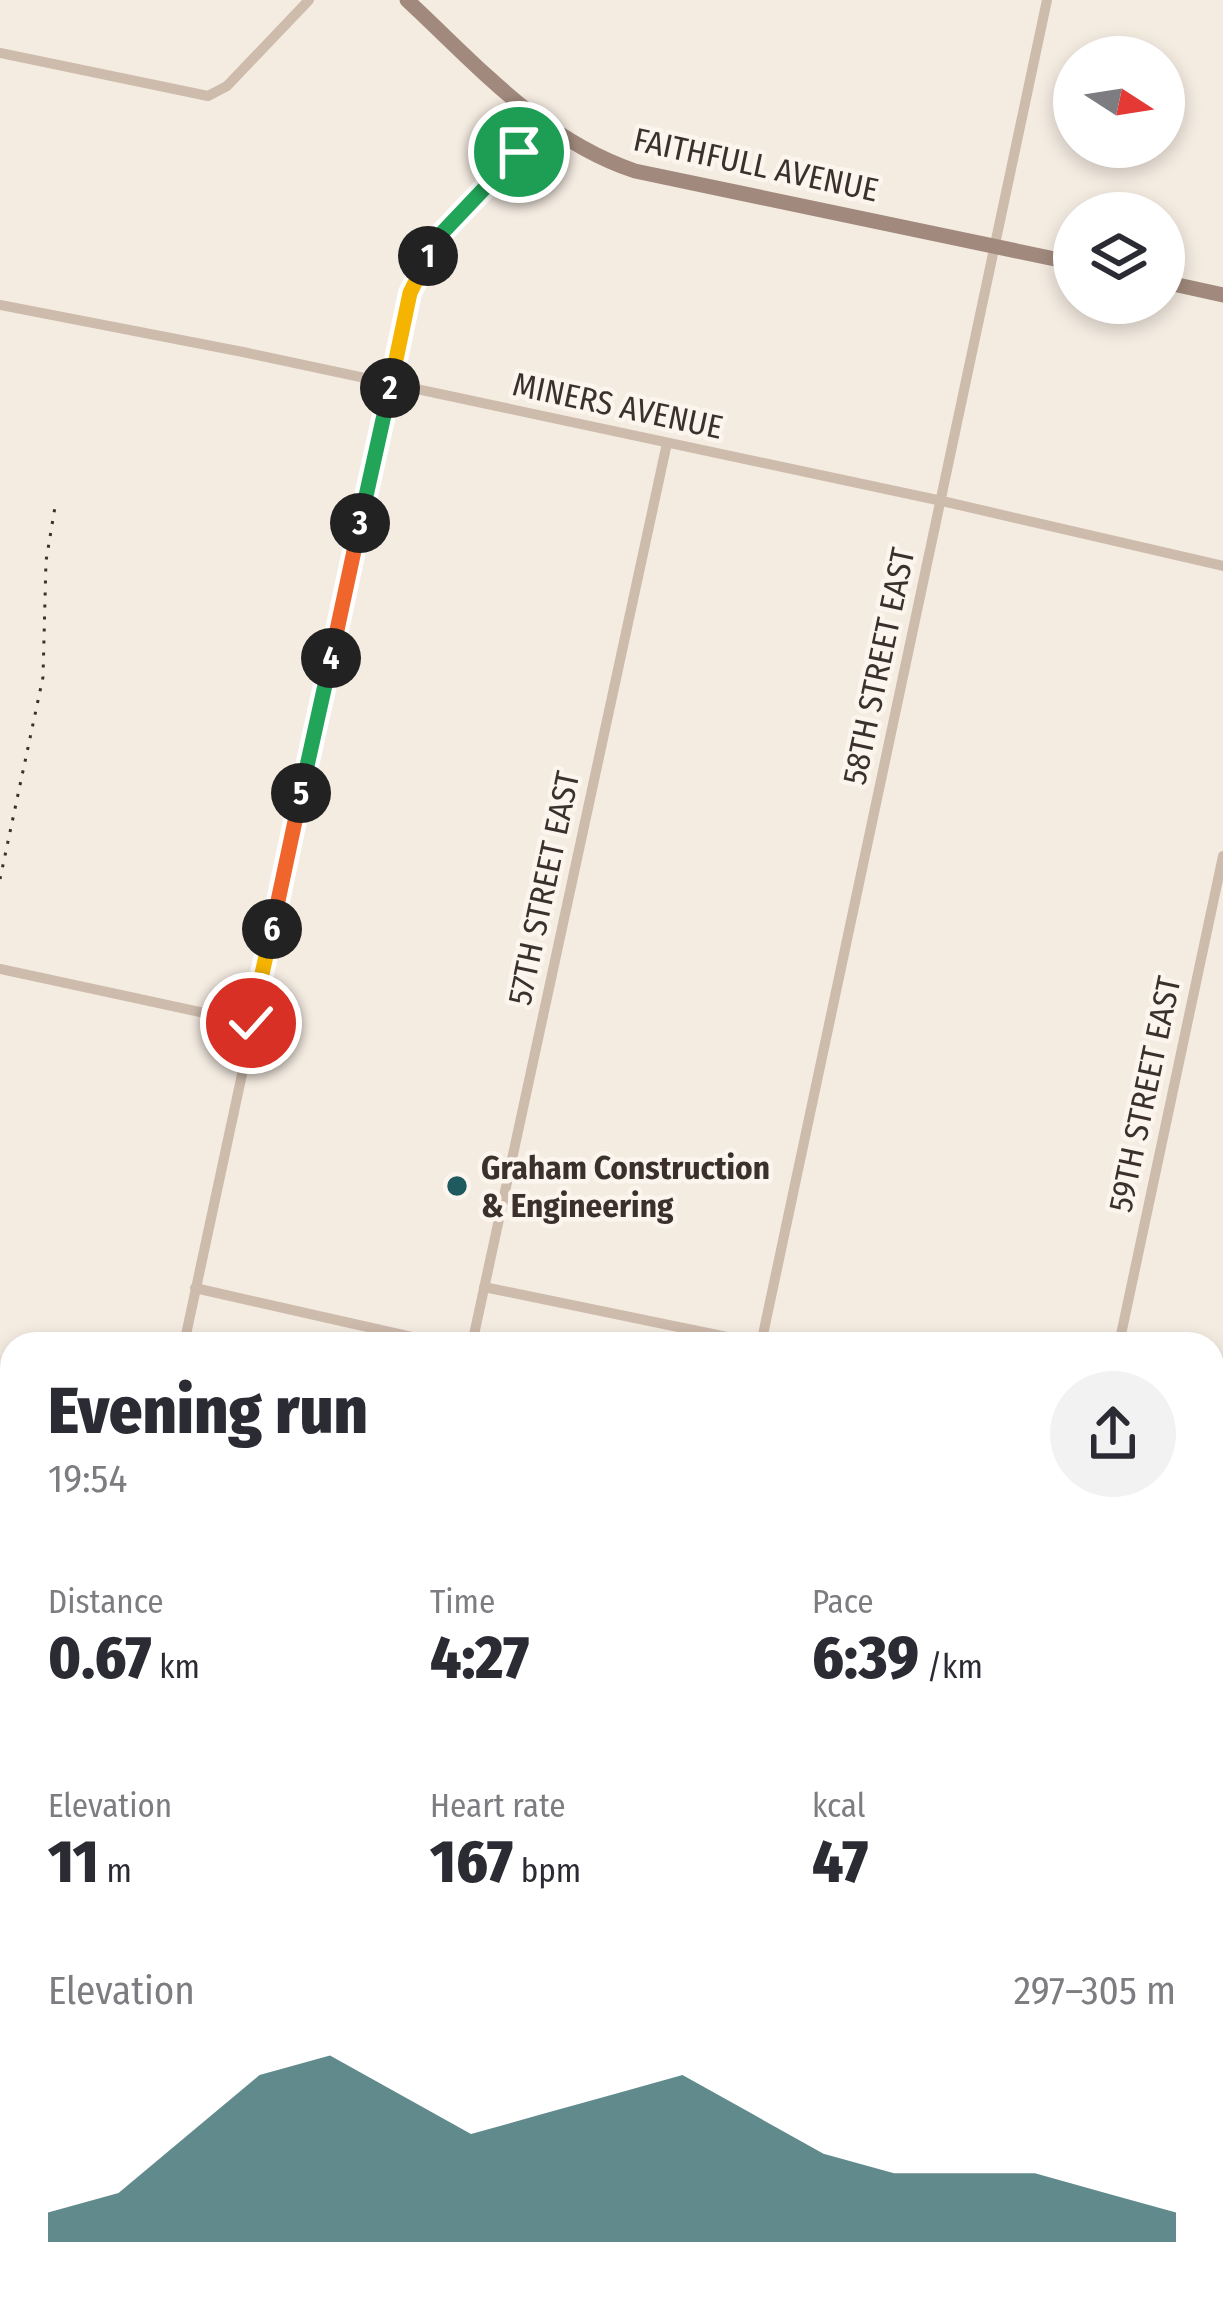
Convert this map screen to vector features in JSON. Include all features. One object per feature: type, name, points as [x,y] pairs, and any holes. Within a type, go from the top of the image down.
[{"type":"street","points":[[0,53],[208,96],[227,86],[309,0]]},
{"type":"street","name":"FAITHFULL AVENUE","points":[[407,0],[543,124],[594,156],[634,170],[1053,258]]},
{"type":"street","name":"58TH STREET EAST","points":[[764,1332],[1047,0]]},
{"type":"street","points":[[186,1332],[410,293],[430,251],[543,124]]},
{"type":"street","points":[[1185,287],[1223,295]]},
{"type":"street","name":"MINERS AVENUE","points":[[0,305],[941,501],[1223,566]]},
{"type":"street","name":"57TH STREET EAST","points":[[475,1332],[667,443]]},
{"type":"street","name":"59TH STREET EAST","points":[[1122,1332],[1223,856]]},
{"type":"street","points":[[0,969],[251,1023]]},
{"type":"street","points":[[484,1287],[703,1332]]},
{"type":"street","points":[[195,1288],[389,1332]]},
{"type":"railway","points":[[0,879],[43,677],[46,561],[55,507]]},
{"type":"place","name":"Graham Construction & Engineering","points":[[457,1186]]},
{"type":"route","points":[[251,1023],[410,293],[442,233],[519,152]]}]
